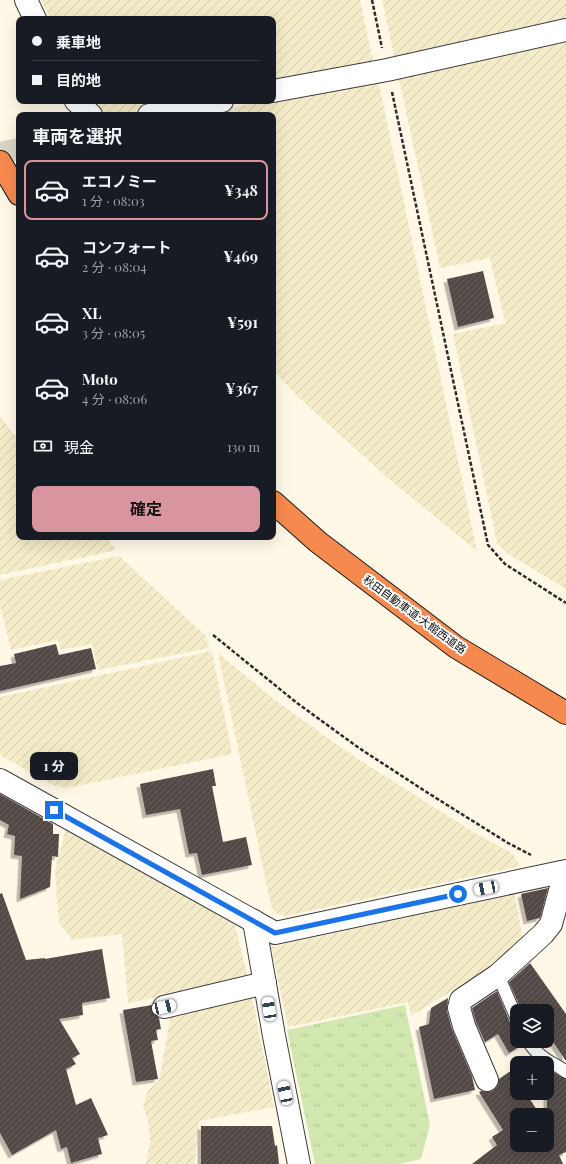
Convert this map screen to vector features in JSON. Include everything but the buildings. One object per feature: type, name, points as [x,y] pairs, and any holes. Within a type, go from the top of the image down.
[{"type":"highway","points":[[0,162],[16,189]]},
{"type":"highway","name":"秋田自動車道;大館西道路","points":[[276,505],[318,542],[456,647],[566,713]]},
{"type":"street","points":[[26,0],[34,16]]},
{"type":"street","points":[[276,90],[387,70],[566,30]]},
{"type":"street","points":[[79,104],[88,112]]},
{"type":"street","points":[[165,112],[206,104]]},
{"type":"street","points":[[0,780],[275,933],[564,872],[551,924],[543,934],[498,976],[461,1000],[459,1008],[464,1026],[487,1080]]},
{"type":"street","points":[[254,922],[274,1036],[300,1164]]},
{"type":"street","points":[[164,1007],[265,983]]},
{"type":"lane","points":[[498,976],[510,1004]]},
{"type":"lane","points":[[533,1048],[547,1060],[562,1068],[566,1072]]},
{"type":"path","points":[[372,0],[488,545],[505,564],[566,603]]},
{"type":"path","points":[[213,635],[297,703],[359,748],[508,843],[564,872]]},
{"type":"shaded area","points":[[41,0],[360,0],[374,65],[276,84],[276,16],[49,16]]},
{"type":"shaded area","points":[[382,0],[566,0],[566,22],[395,60]]},
{"type":"shaded area","points":[[566,39],[566,589],[505,552],[497,543],[453,334],[505,323],[490,258],[440,268],[398,75]]},
{"type":"shaded area","points":[[378,79],[477,551],[389,479],[298,397],[276,373],[276,112],[208,112],[250,104],[276,104],[276,100]]},
{"type":"shaded area","points":[[96,104],[178,104],[138,112],[100,112]]},
{"type":"shaded area","points":[[0,417],[16,436],[16,540],[108,540],[117,550],[0,575]]},
{"type":"shaded area","points":[[119,556],[205,635],[209,648],[98,670],[92,644],[61,650],[58,640],[11,650],[0,606],[0,580]]},
{"type":"shaded area","points":[[212,651],[232,754],[67,788],[53,785],[0,755],[0,697]]},
{"type":"shaded area","points":[[218,653],[275,700],[347,752],[475,833],[513,854],[520,866],[285,916],[277,914],[271,906]]},
{"type":"shaded area","points":[[66,828],[235,925],[248,978],[128,1003],[122,934],[72,940],[59,923],[55,871]]},
{"type":"shaded area","points":[[515,894],[524,946],[411,1016],[408,1002],[288,1027],[271,947]]},
{"type":"shaded area","points":[[252,997],[274,1107],[199,1121],[195,1164],[146,1164],[150,1142],[148,1121],[143,1107],[148,1090],[159,1081],[171,1014]]},
{"type":"green space","points":[[405,1005],[430,1125],[421,1159],[399,1164],[315,1164],[287,1030]]},
{"type":"tunnel","points":[[0,153],[16,150]]},
{"type":"route","points":[[54,810],[275,933],[372,911],[458,894]]}]
